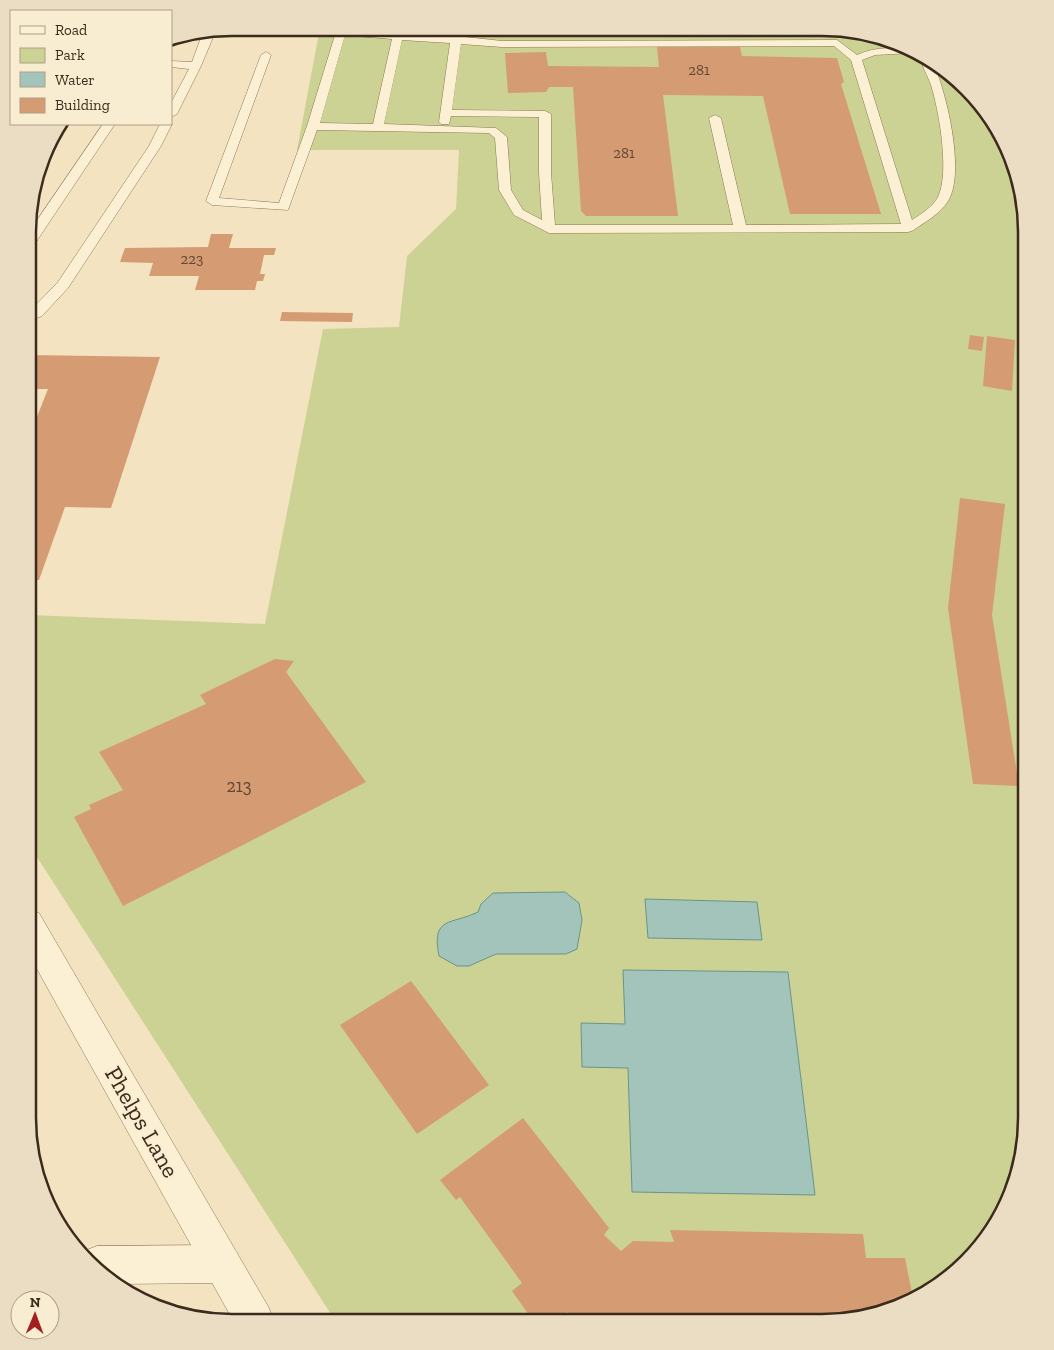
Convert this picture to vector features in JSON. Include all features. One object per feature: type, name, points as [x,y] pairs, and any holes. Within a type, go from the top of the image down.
[{"type":"street","name":"Phelps Lane","points":[[36,937],[224,1264],[251,1314]]},
{"type":"street","points":[[103,1265],[224,1264]]},
{"type":"lane","points":[[266,55],[212,201],[284,207],[313,126],[340,36]]},
{"type":"lane","points":[[378,127],[398,36],[502,44],[837,43],[856,59],[908,228]]},
{"type":"lane","points":[[172,112],[196,66],[207,38]]},
{"type":"lane","points":[[444,127],[456,39]]},
{"type":"lane","points":[[856,59],[873,52],[898,51]]},
{"type":"lane","points":[[172,64],[196,66]]},
{"type":"lane","points":[[313,126],[444,127],[492,130],[501,137],[504,190],[518,212],[549,229],[908,228],[935,208],[945,195],[948,164],[946,123],[933,70]]},
{"type":"lane","points":[[447,113],[545,114],[545,172],[549,229]]},
{"type":"lane","points":[[715,118],[740,228]]},
{"type":"lane","points":[[36,232],[108,125]]},
{"type":"lane","points":[[36,314],[63,286],[155,146],[166,125]]},
{"type":"green space","points":[[318,36],[821,36],[860,40],[897,51],[931,69],[969,103],[985,123],[998,146],[1014,194],[1018,233],[1018,1117],[1016,1143],[1003,1193],[985,1227],[951,1265],[931,1281],[908,1294],[860,1310],[821,1314],[331,1314],[36,855],[36,615],[265,624],[323,329],[399,327],[407,256],[456,209],[459,150],[297,150]]},
{"type":"water","points":[[565,892],[579,903],[582,920],[577,949],[566,954],[496,954],[469,966],[457,966],[439,956],[437,943],[441,928],[445,924],[478,912],[481,904],[493,893]]},
{"type":"water","points":[[645,899],[757,902],[762,940],[648,938]]},
{"type":"water","points":[[623,970],[788,972],[815,1195],[632,1192],[628,1068],[582,1067],[581,1023],[625,1024]]},
{"type":"building","points":[[657,47],[740,47],[742,56],[837,58],[844,82],[841,84],[881,214],[790,214],[763,96],[663,95],[678,216],[586,216],[581,211],[573,87],[549,87],[546,92],[508,93],[505,53],[546,52],[548,66],[659,67]]},
{"type":"building","points":[[211,234],[233,234],[229,248],[276,248],[274,255],[264,255],[260,274],[265,274],[263,281],[257,281],[255,290],[195,290],[199,276],[149,276],[153,263],[120,262],[125,248],[208,247]]},
{"type":"building","points":[[282,312],[353,313],[352,322],[280,321]]},
{"type":"building","points":[[970,335],[984,337],[982,351],[968,349]]},
{"type":"building","points":[[987,336],[1015,340],[1012,391],[983,386]]},
{"type":"building","points":[[36,355],[160,357],[111,508],[65,507],[39,580],[36,580],[36,419],[48,389],[36,389]]},
{"type":"building","points":[[960,498],[1005,504],[992,615],[1018,786],[973,784],[948,608]]},
{"type":"building","points":[[275,659],[294,661],[286,672],[366,782],[123,906],[74,817],[91,809],[89,805],[123,790],[99,752],[206,704],[200,695]]},
{"type":"building","points":[[411,981],[489,1085],[417,1134],[340,1025]]},
{"type":"building","points":[[523,1118],[609,1228],[604,1235],[621,1251],[633,1241],[674,1242],[670,1230],[863,1234],[866,1258],[905,1258],[912,1292],[897,1299],[860,1310],[821,1314],[569,1314],[567,1312],[565,1314],[528,1314],[512,1291],[522,1283],[460,1197],[456,1200],[440,1180]]}]
